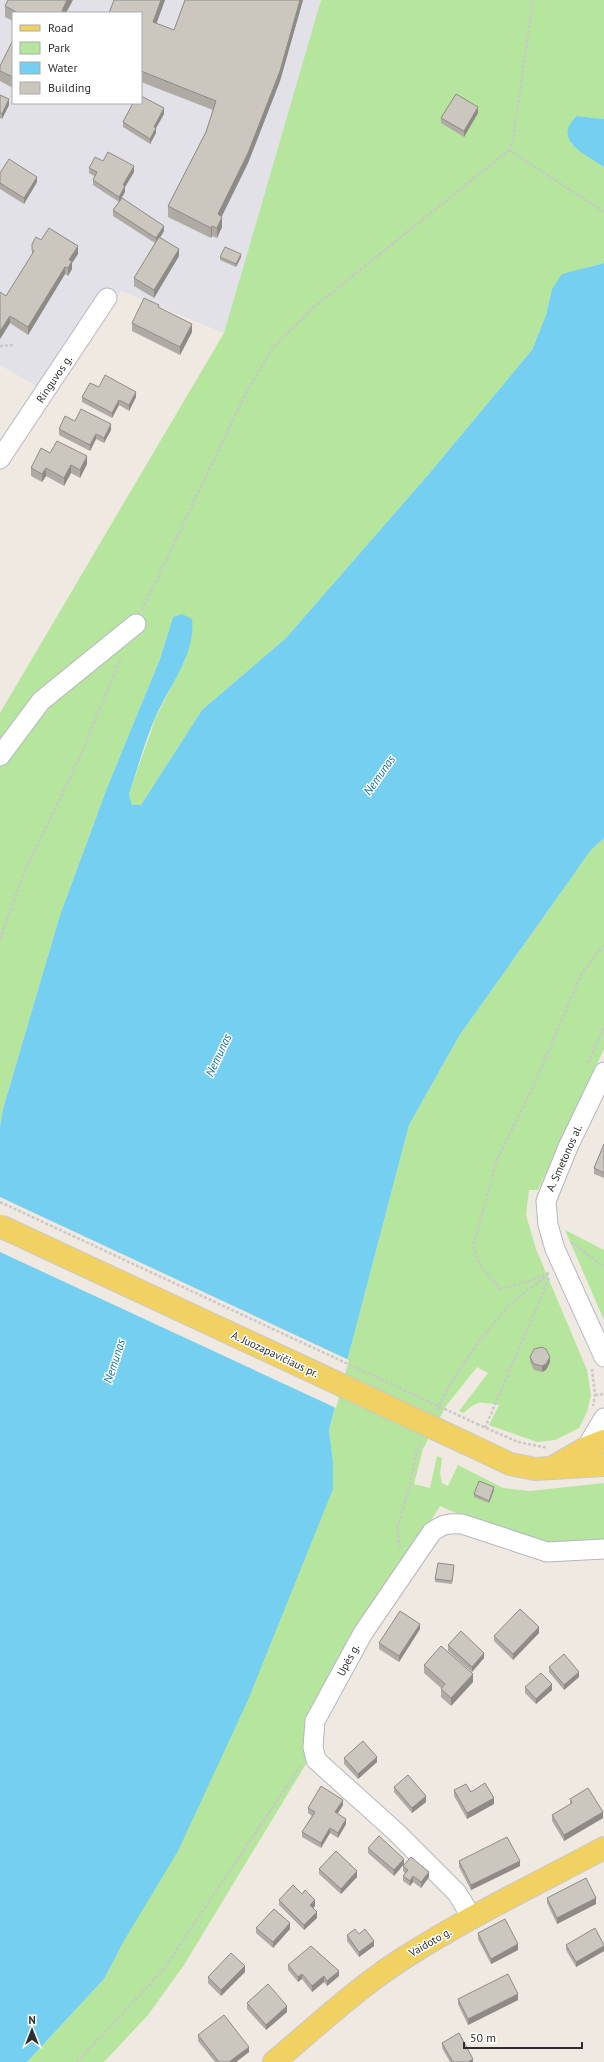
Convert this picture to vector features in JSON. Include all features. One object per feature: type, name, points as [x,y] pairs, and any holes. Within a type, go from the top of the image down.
[{"type":"main road","name":"A. Juozapavičiaus pr.","points":[[0,1226],[510,1464],[534,1469],[604,1465]]},
{"type":"main road","name":"A. Juozapavičiaus pr.","points":[[552,1468],[595,1444]]},
{"type":"main road","name":"Vaidoto g.","points":[[274,2062],[362,1988],[406,1956],[472,1918],[604,1848]]},
{"type":"street","name":"Ringuvos g.","points":[[0,459],[107,298]]},
{"type":"street","points":[[0,756],[41,701],[136,624]]},
{"type":"street","name":"A. Smetonos al.","points":[[604,1072],[548,1192],[546,1201],[548,1225],[555,1250],[604,1357]]},
{"type":"street","points":[[595,1444],[604,1418]]},
{"type":"street","name":"Upės g.","points":[[472,1918],[457,1893],[396,1832],[316,1760],[313,1747],[315,1721],[363,1633],[432,1532],[441,1526],[450,1523],[462,1524],[547,1552],[604,1549]]},
{"type":"path","points":[[136,624],[246,393],[272,349],[314,308],[509,150],[513,140],[533,0]]},
{"type":"path","points":[[509,150],[604,212]]},
{"type":"path","points":[[0,346],[15,345]]},
{"type":"path","points":[[0,939],[24,873],[78,761],[124,653]]},
{"type":"path","points":[[551,1272],[530,1281],[500,1289],[480,1265],[473,1247],[497,1160],[533,1087],[582,973],[604,945]]},
{"type":"path","points":[[0,1202],[477,1424]]},
{"type":"path","points":[[548,1225],[604,1267]]},
{"type":"path","points":[[436,1411],[445,1392],[477,1345],[510,1306],[551,1272]]},
{"type":"path","points":[[485,1428],[551,1272]]},
{"type":"path","points":[[595,1395],[604,1394]]},
{"type":"path","points":[[405,1571],[397,1529],[409,1488],[417,1450],[424,1437]]},
{"type":"path","points":[[77,2062],[163,1970],[313,1747]]},
{"type":"shaded area","points":[[0,0],[321,0],[224,333],[121,291],[52,395],[0,365]]},
{"type":"green space","points":[[321,0],[604,0],[604,119],[577,116],[571,144],[604,167],[604,263],[591,266],[552,289],[546,315],[532,350],[428,475],[286,638],[202,710],[141,805],[132,805],[129,794],[156,717],[186,658],[173,617],[160,659],[107,788],[60,915],[3,1109],[0,1127],[0,713],[224,333]]},
{"type":"green space","points":[[604,838],[604,1049],[538,1190],[529,1190],[526,1215],[536,1249],[587,1370],[591,1395],[587,1412],[579,1428],[555,1440],[537,1442],[489,1425],[499,1405],[479,1403],[472,1406],[464,1413],[459,1411],[488,1373],[477,1367],[446,1406],[423,1449],[414,1484],[430,1488],[437,1456],[442,1458],[440,1474],[442,1483],[448,1486],[458,1465],[503,1488],[530,1491],[604,1483],[604,1543],[547,1544],[500,1532],[440,1506],[363,1626],[309,1759],[184,1965],[148,2015],[104,2062],[27,2062],[104,1979],[125,1939],[333,1462],[329,1430],[409,1125],[459,1036],[591,850]]},
{"type":"green space","points":[[565,1230],[604,1250],[604,1320]]},
{"type":"water","points":[[577,116],[604,119],[604,167],[580,151],[569,139],[568,132],[570,125]]},
{"type":"water","name":"Nemunas","points":[[604,263],[604,838],[591,850],[459,1036],[409,1125],[329,1430],[333,1462],[333,1489],[248,1700],[178,1851],[125,1939],[104,1979],[27,2062],[0,2062],[0,1127],[3,1109],[60,915],[107,788],[160,659],[173,617],[182,614],[192,619],[190,645],[181,669],[156,716],[148,735],[129,794],[132,805],[141,805],[202,710],[286,638],[428,475],[532,350],[546,315],[552,289],[562,274]]},
{"type":"pier","points":[[0,1197],[349,1360],[336,1408],[0,1252]]},
{"type":"building","points":[[8,0],[67,0],[61,12],[16,12],[5,6]]},
{"type":"building","points":[[114,0],[161,0],[153,22],[174,30],[185,0],[300,0],[280,71],[248,153],[218,214],[222,217],[217,228],[212,226],[211,228],[168,206],[206,132],[216,101],[142,71],[142,12],[109,12]]},
{"type":"building","points":[[12,42],[12,77],[0,71],[0,66]]},
{"type":"building","points":[[456,94],[478,107],[464,131],[441,118]]},
{"type":"building","points":[[0,95],[9,99],[2,114],[0,113]]},
{"type":"building","points":[[142,97],[164,108],[154,127],[156,128],[150,139],[123,122],[132,104],[142,104]]},
{"type":"building","points":[[108,152],[134,166],[123,185],[125,186],[119,197],[93,180],[97,172],[89,168],[95,157],[103,161]]},
{"type":"building","points":[[9,159],[37,177],[24,198],[0,183],[0,173]]},
{"type":"building","points":[[122,198],[164,226],[156,238],[113,210]]},
{"type":"building","points":[[49,228],[78,246],[69,260],[72,261],[68,268],[65,267],[28,327],[10,316],[0,331],[0,292],[6,296],[34,251],[32,250],[32,244],[36,237],[41,240]]},
{"type":"building","points":[[159,237],[179,249],[154,290],[134,278]]},
{"type":"building","points":[[225,247],[241,254],[236,264],[220,257]]},
{"type":"building","points":[[144,298],[159,305],[158,307],[192,324],[180,347],[132,323]]},
{"type":"building","points":[[105,375],[136,392],[129,405],[119,400],[112,413],[82,397],[90,383],[99,387]]},
{"type":"building","points":[[81,409],[111,424],[104,438],[96,434],[90,445],[59,429],[65,416],[75,421]]},
{"type":"building","points":[[57,441],[87,456],[80,470],[71,465],[64,478],[46,468],[42,474],[31,468],[41,448],[50,453]]},
{"type":"building","points":[[604,1144],[604,1173],[594,1168]]},
{"type":"building","points":[[542,1347],[546,1349],[550,1357],[546,1364],[542,1366],[534,1364],[530,1357],[534,1349]]},
{"type":"building","points":[[479,1481],[494,1487],[489,1501],[474,1494]]},
{"type":"building","points":[[438,1563],[454,1565],[452,1581],[435,1579]]},
{"type":"building","points":[[520,1609],[539,1627],[513,1654],[494,1636]]},
{"type":"building","points":[[400,1611],[420,1624],[399,1656],[379,1643]]},
{"type":"building","points":[[461,1631],[484,1653],[472,1667],[448,1645]]},
{"type":"building","points":[[441,1646],[473,1674],[451,1698],[441,1689],[445,1684],[424,1665]]},
{"type":"building","points":[[564,1654],[579,1672],[564,1685],[549,1667]]},
{"type":"building","points":[[541,1673],[552,1684],[536,1699],[525,1687]]},
{"type":"building","points":[[363,1741],[377,1757],[358,1774],[344,1758]]},
{"type":"building","points":[[408,1775],[426,1796],[412,1808],[394,1787]]},
{"type":"building","points":[[485,1783],[494,1798],[467,1813],[454,1790],[466,1784],[471,1792]]},
{"type":"building","points":[[321,1786],[343,1800],[335,1812],[346,1819],[338,1833],[330,1828],[321,1843],[302,1832],[315,1812],[308,1808]]},
{"type":"building","points":[[588,1788],[603,1812],[564,1835],[552,1815],[572,1803],[570,1799]]},
{"type":"building","points":[[379,1836],[404,1859],[394,1870],[368,1848]]},
{"type":"building","points":[[507,1837],[520,1861],[471,1885],[459,1861]]},
{"type":"building","points":[[336,1851],[357,1871],[341,1889],[319,1869]]},
{"type":"building","points":[[411,1857],[429,1872],[421,1882],[413,1876],[410,1881],[403,1876],[408,1870],[403,1866]]},
{"type":"building","points":[[586,1878],[596,1898],[557,1918],[547,1898]]},
{"type":"building","points":[[293,1885],[302,1894],[305,1890],[315,1900],[310,1905],[317,1912],[304,1925],[279,1900]]},
{"type":"building","points":[[274,1909],[290,1923],[273,1942],[256,1928]]},
{"type":"building","points":[[505,1919],[518,1944],[491,1959],[478,1933]]},
{"type":"building","points":[[595,1928],[604,1946],[576,1962],[566,1945]]},
{"type":"building","points":[[355,1929],[359,1934],[365,1929],[374,1941],[359,1952],[347,1935]]},
{"type":"building","points":[[311,1946],[339,1971],[327,1981],[324,1976],[312,1986],[302,1974],[298,1977],[288,1965]]},
{"type":"building","points":[[231,1953],[245,1966],[221,1990],[208,1977]]},
{"type":"building","points":[[508,1974],[518,1994],[468,2019],[458,1999]]},
{"type":"building","points":[[268,1984],[287,2006],[266,2025],[247,2003]]},
{"type":"building","points":[[224,2015],[249,2047],[229,2062],[219,2062],[198,2035]]},
{"type":"building","points":[[459,2033],[473,2059],[468,2062],[453,2062],[442,2043]]}]
